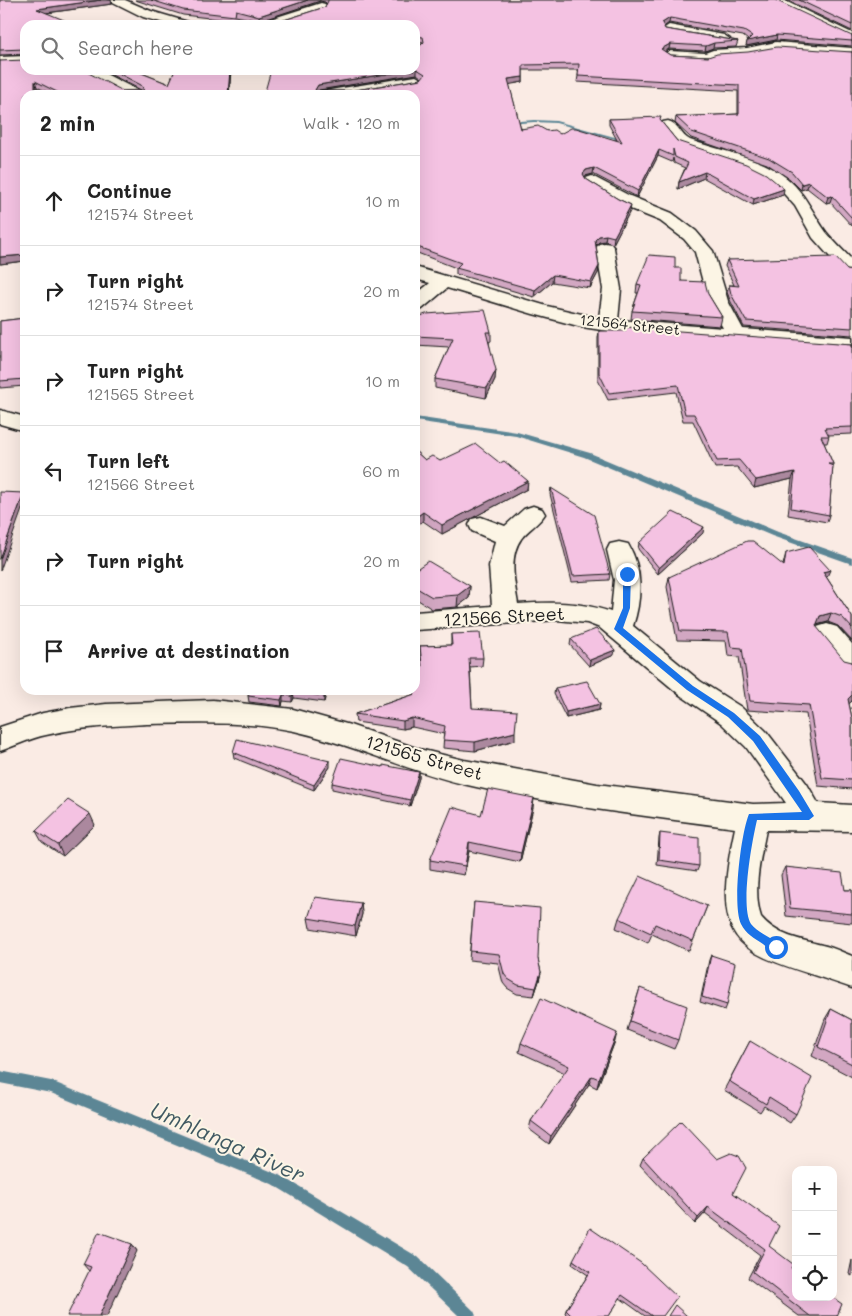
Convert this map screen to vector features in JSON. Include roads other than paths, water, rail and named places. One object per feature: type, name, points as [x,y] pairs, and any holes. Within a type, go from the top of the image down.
[{"type":"street","points":[[115,0],[168,20]]},
{"type":"street","points":[[281,20],[336,0]]},
{"type":"street","points":[[774,0],[852,38]]},
{"type":"street","points":[[302,20],[321,7]]},
{"type":"street","points":[[669,29],[714,38],[776,46],[852,52]]},
{"type":"street","points":[[669,55],[707,57],[713,54],[747,52],[776,46]]},
{"type":"street","points":[[0,60],[20,60]]},
{"type":"street","points":[[98,75],[127,90]]},
{"type":"street","points":[[355,90],[416,80]]},
{"type":"street","points":[[668,125],[682,142],[751,165],[772,175],[783,183],[802,204],[819,234],[852,272]]},
{"type":"street","points":[[592,181],[624,200],[666,218],[690,235],[704,251],[718,301],[736,334]]},
{"type":"street","points":[[605,248],[612,289],[608,324]]},
{"type":"street","name":"121564 Street","points":[[420,275],[540,310],[582,320],[608,324],[852,343]]},
{"type":"street","points":[[420,302],[443,282]]},
{"type":"street","points":[[0,416],[20,422]]},
{"type":"street","points":[[506,615],[501,567],[508,538],[533,514]]},
{"type":"street","points":[[482,525],[508,538]]},
{"type":"street","points":[[618,550],[627,574],[628,587],[626,608],[618,629]]},
{"type":"street","name":"121566 Street","points":[[420,621],[557,611],[588,614],[608,621],[690,688],[731,715],[756,739],[796,793],[809,816]]},
{"type":"street","points":[[827,634],[852,661]]},
{"type":"street","name":"121565 Street","points":[[0,739],[43,724],[70,719],[114,715],[213,711],[293,720],[350,736],[417,760],[532,785],[661,806],[753,817],[809,816],[852,818]]},
{"type":"street","points":[[753,817],[747,843],[742,894],[744,921],[749,929],[776,947],[852,972]]},
{"type":"waterway","points":[[508,123],[556,122],[627,141]]},
{"type":"waterway","points":[[685,142],[714,142]]},
{"type":"waterway","points":[[420,420],[517,434],[587,455],[775,534],[852,561]]},
{"type":"waterway","name":"Umhlanga River","points":[[0,1077],[51,1087],[276,1179],[413,1262],[469,1316]]}]
